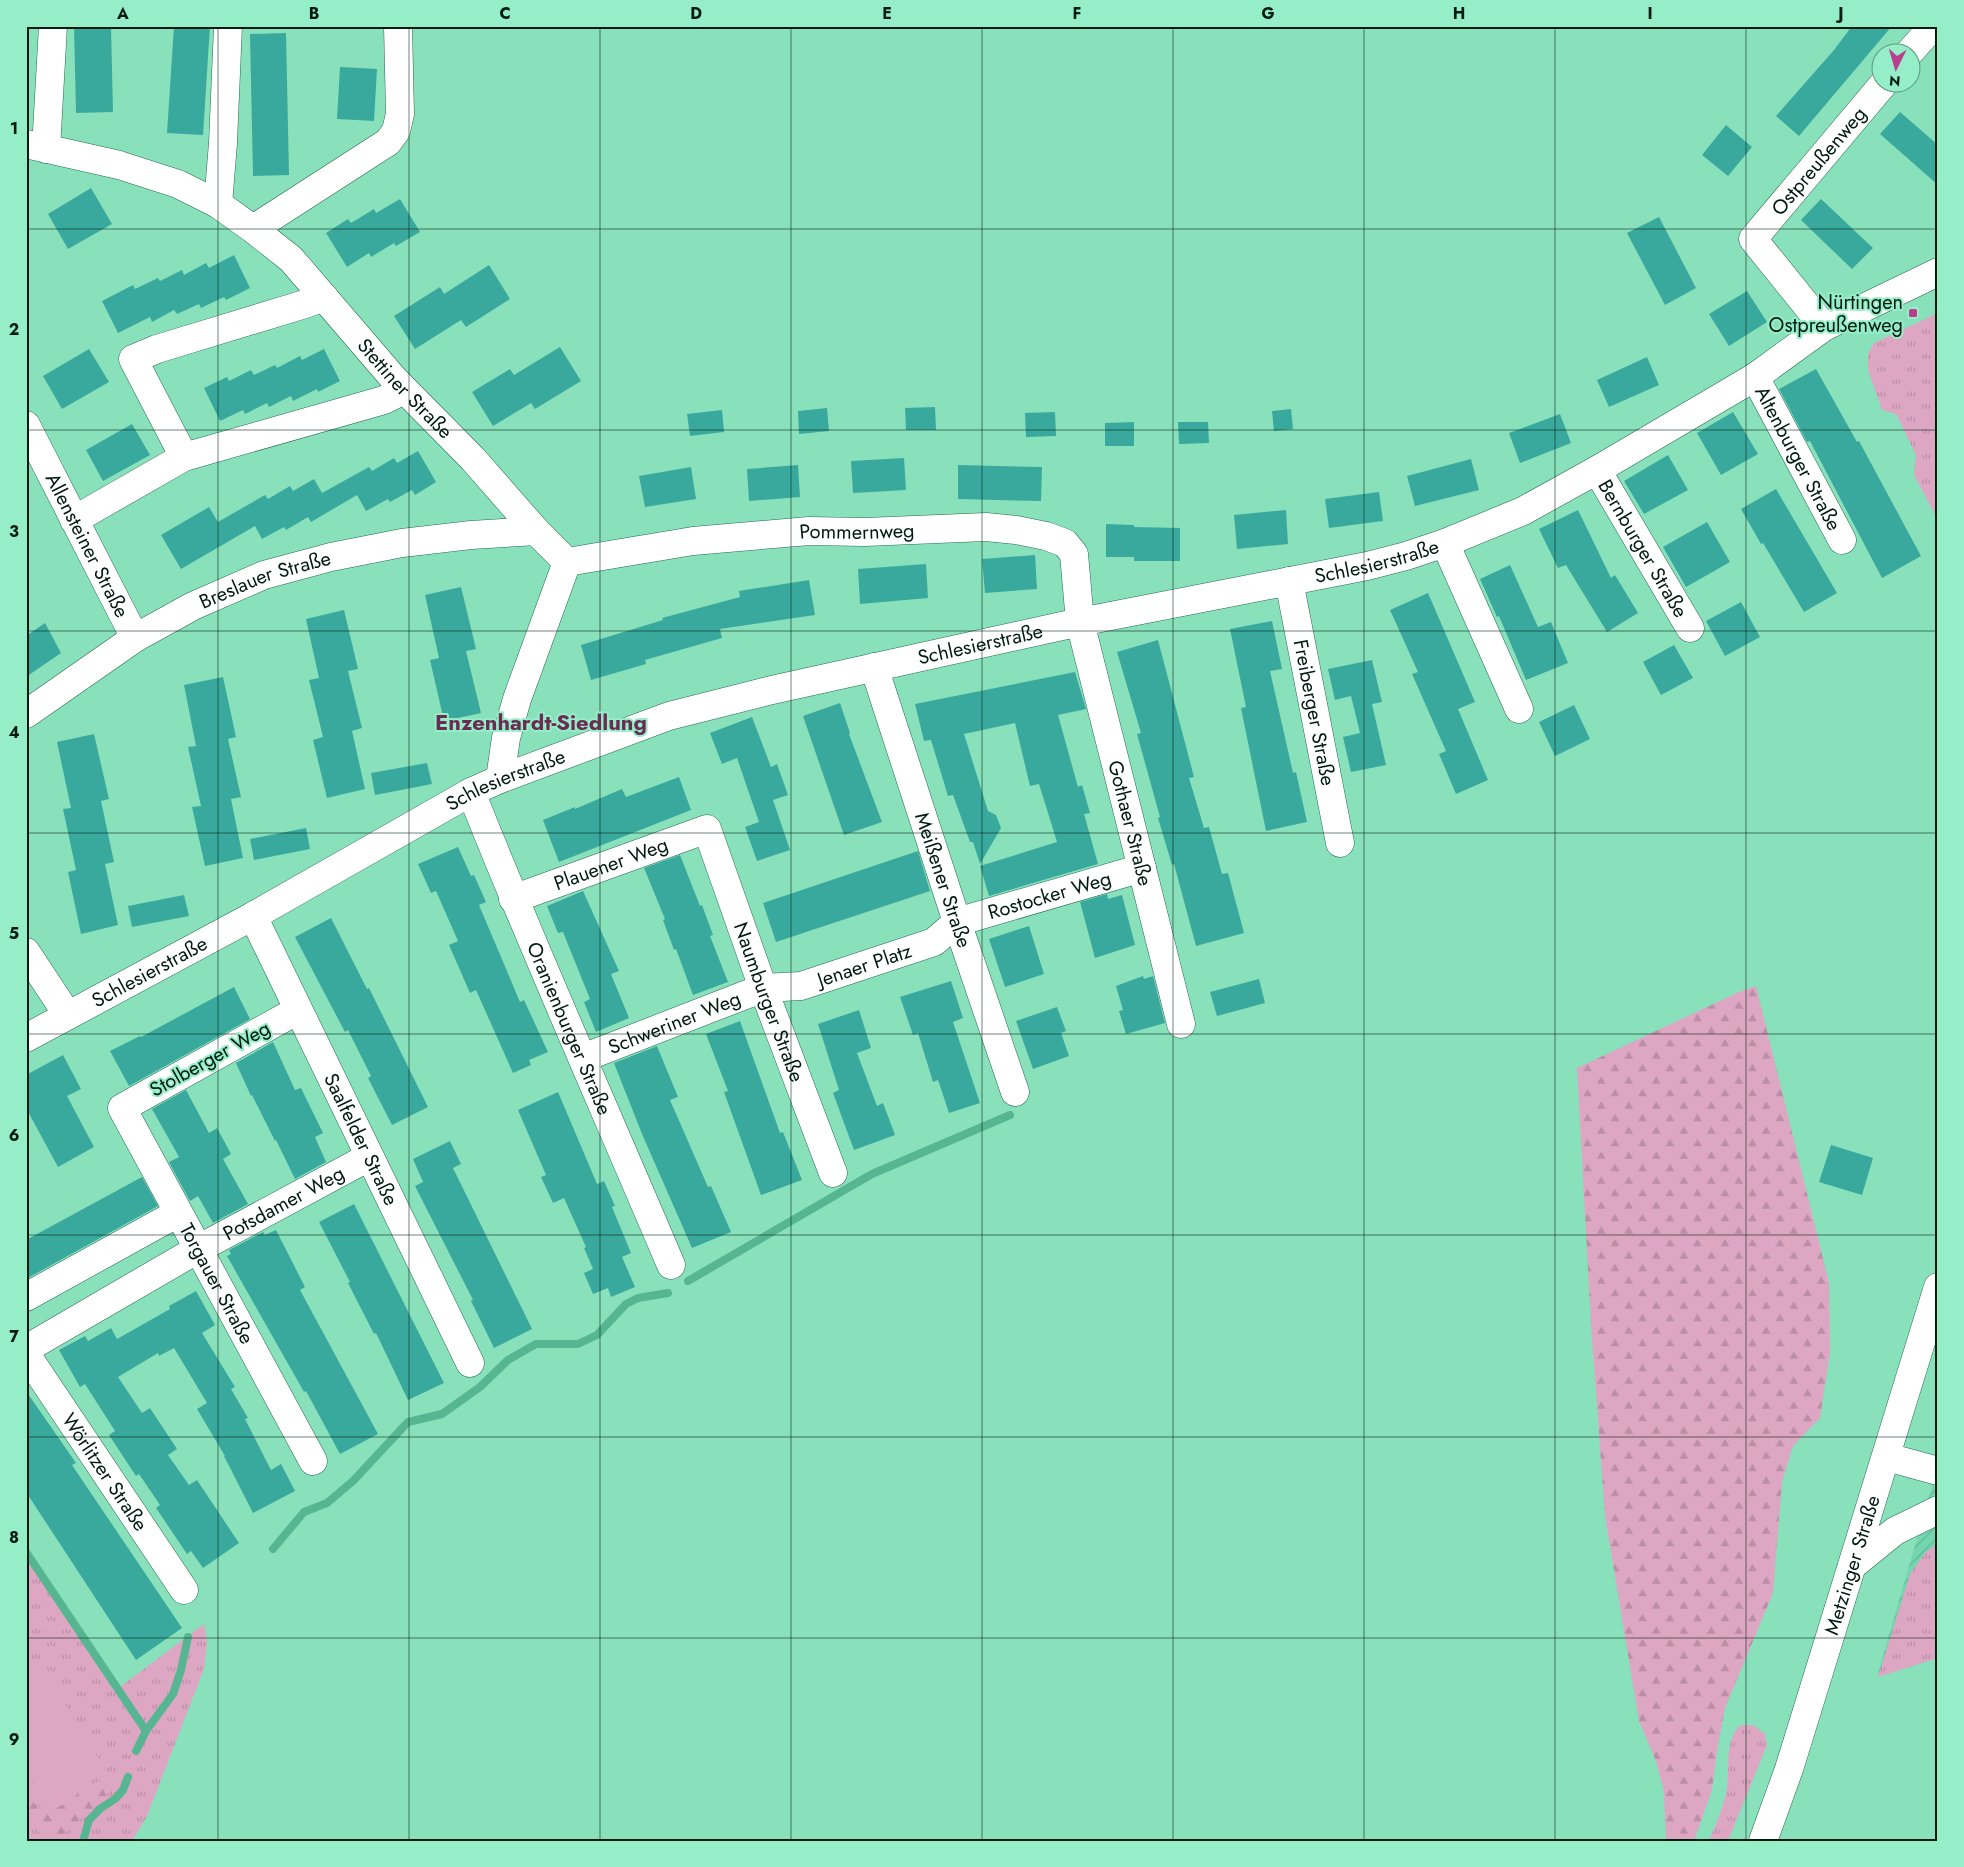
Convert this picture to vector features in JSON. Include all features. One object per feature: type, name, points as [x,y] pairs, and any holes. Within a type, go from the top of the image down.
[{"type":"street","points":[[36,146],[53,26]]},
{"type":"street","points":[[218,204],[223,143],[228,26]]},
{"type":"street","points":[[253,229],[377,151],[388,142],[396,131],[400,114],[398,26]]},
{"type":"street","points":[[1918,42],[1932,26]]},
{"type":"street","name":"Ostpreußenweg","points":[[1824,327],[1753,239],[1877,92]]},
{"type":"street","name":"Stettiner Straße","points":[[36,146],[119,165],[178,184],[218,204],[253,229],[291,259],[404,390],[472,459],[566,562]]},
{"type":"street","name":"Schlesierstraße","points":[[26,1038],[67,1014],[253,916],[472,792],[669,716],[1080,622],[1375,564],[1445,543],[1523,512],[1755,377],[1824,327],[1938,272]]},
{"type":"street","points":[[184,457],[133,359],[157,349],[324,297]]},
{"type":"street","name":"Altenburger Straße","points":[[1755,377],[1842,540]]},
{"type":"street","points":[[74,520],[184,457],[384,400],[404,390]]},
{"type":"street","name":"Allensteiner Straße","points":[[26,425],[135,638]]},
{"type":"street","name":"Bernburger Straße","points":[[1597,470],[1690,628]]},
{"type":"street","name":"Pommernweg","points":[[566,562],[693,542],[809,531],[866,532],[986,527],[1016,530],[1046,536],[1065,543],[1074,554],[1080,622]]},
{"type":"street","name":"Breslauer Straße","points":[[26,714],[135,638],[193,606],[264,575],[332,557],[402,543],[471,535],[536,531]]},
{"type":"street","points":[[1445,543],[1518,709]]},
{"type":"street","points":[[500,780],[506,738],[517,699],[566,562]]},
{"type":"street","name":"Freiberger Straße","points":[[1289,581],[1340,843]]},
{"type":"street","name":"Gothaer Straße","points":[[1080,622],[1181,1024]]},
{"type":"street","name":"Meißener Straße","points":[[874,668],[1015,1092]]},
{"type":"street","name":"Oranienburger Straße","points":[[472,792],[513,899],[671,1265]]},
{"type":"street","name":"Plauener Weg","points":[[513,899],[707,829]]},
{"type":"street","name":"Naumburger Straße","points":[[707,829],[763,988],[833,1173]]},
{"type":"street","name":"Rostocker Weg","points":[[957,922],[1142,868]]},
{"type":"street","name":"Saalfelder Straße","points":[[253,916],[470,1363]]},
{"type":"street","name":"Jenaer Platz","points":[[763,988],[801,986],[934,942],[957,922]]},
{"type":"street","points":[[26,952],[67,1014]]},
{"type":"street","name":"Schweriner Weg","points":[[583,1058],[763,988]]},
{"type":"street","name":"Stolberger Weg","points":[[122,1108],[298,1010]]},
{"type":"street","name":"Torgauer Straße","points":[[122,1108],[313,1460]]},
{"type":"street","name":"Potsdamer Weg","points":[[26,1349],[198,1249],[369,1157]]},
{"type":"street","points":[[26,1297],[178,1213]]},
{"type":"street","points":[[90,1262],[112,1299]]},
{"type":"street","name":"Metzinger Straße","points":[[1763,1841],[1789,1769],[1938,1287]]},
{"type":"street","name":"Wörlitzer Straße","points":[[26,1354],[184,1590]]},
{"type":"street","points":[[1886,1457],[1938,1471]]},
{"type":"street","points":[[1852,1566],[1895,1530],[1938,1510]]},
{"type":"shaded area","points":[[1938,1466],[1938,1655],[1878,1673]]},
{"type":"green space","points":[[1938,313],[1938,520],[1914,475],[1916,455],[1896,414],[1882,410],[1868,370],[1868,354],[1874,343]]},
{"type":"green space","points":[[1756,986],[1829,1283],[1830,1352],[1820,1418],[1793,1446],[1782,1482],[1773,1593],[1725,1708],[1712,1790],[1694,1841],[1666,1841],[1664,1792],[1656,1761],[1639,1721],[1605,1516],[1591,1325],[1577,1068],[1739,992]]},
{"type":"green space","points":[[1938,1543],[1938,1658],[1878,1677],[1910,1574],[1925,1553]]},
{"type":"green space","points":[[26,1549],[120,1687],[204,1624],[207,1642],[204,1669],[147,1816],[132,1841],[42,1841],[41,1839],[26,1841]]},
{"type":"green space","points":[[44,1670],[103,1766],[47,1804],[26,1772],[26,1682]]},
{"type":"green space","points":[[1741,1725],[1753,1725],[1765,1734],[1767,1745],[1728,1841],[1709,1841],[1726,1795],[1730,1745],[1732,1738]]},
{"type":"green space","points":[[106,1780],[110,1786],[107,1796],[60,1837],[49,1841],[31,1823],[26,1805],[26,1787],[35,1805],[47,1808],[64,1804],[87,1787]]},
{"type":"building","points":[[74,26],[111,26],[113,112],[76,113]]},
{"type":"building","points":[[174,26],[210,26],[203,135],[167,133]]},
{"type":"building","points":[[1852,26],[1892,26],[1878,42],[1872,42],[1872,50],[1799,136],[1776,116],[1834,50]]},
{"type":"building","points":[[286,33],[289,175],[253,176],[250,34]]},
{"type":"building","points":[[340,67],[377,69],[374,121],[337,119]]},
{"type":"building","points":[[1900,112],[1938,145],[1938,185],[1880,134]]},
{"type":"building","points":[[1726,125],[1752,147],[1728,176],[1702,155]]},
{"type":"building","points":[[91,188],[112,224],[68,249],[48,214]]},
{"type":"building","points":[[400,199],[420,232],[396,246],[394,243],[371,257],[369,253],[347,267],[326,233],[348,219],[351,223],[374,209],[376,213]]},
{"type":"building","points":[[1821,199],[1873,248],[1852,269],[1801,220]]},
{"type":"building","points":[[1659,217],[1696,288],[1665,305],[1627,233]]},
{"type":"building","points":[[234,255],[250,288],[226,300],[224,297],[201,308],[199,304],[177,314],[174,310],[152,322],[150,317],[118,333],[102,301],[133,285],[135,289],[158,278],[160,281],[182,270],[184,275],[206,263],[209,268]]},
{"type":"building","points":[[489,265],[510,299],[466,327],[461,320],[415,349],[394,316],[440,287],[444,294]]},
{"type":"building","points":[[1747,291],[1767,322],[1729,346],[1709,314]]},
{"type":"building","points":[[560,347],[581,381],[535,409],[531,403],[493,426],[472,392],[510,369],[514,375]]},
{"type":"building","points":[[89,349],[109,382],[62,409],[43,376]]},
{"type":"building","points":[[324,349],[340,381],[318,392],[317,389],[293,401],[291,396],[269,407],[267,403],[245,414],[243,410],[220,421],[204,388],[227,377],[229,381],[251,370],[254,375],[275,365],[277,368],[300,356],[302,360]]},
{"type":"building","points":[[1647,357],[1659,385],[1609,407],[1597,380]]},
{"type":"building","points":[[1816,369],[1857,442],[1859,441],[1921,556],[1882,578],[1810,441],[1807,442],[1779,389]]},
{"type":"building","points":[[935,407],[936,430],[906,430],[905,408]]},
{"type":"building","points":[[827,408],[829,431],[799,434],[798,411]]},
{"type":"building","points":[[1291,409],[1293,429],[1274,431],[1272,411]]},
{"type":"building","points":[[722,410],[724,432],[690,436],[687,414]]},
{"type":"building","points":[[1055,412],[1056,436],[1026,437],[1025,413]]},
{"type":"building","points":[[1733,412],[1758,454],[1721,475],[1697,433]]},
{"type":"building","points":[[1560,414],[1571,443],[1520,463],[1509,433]]},
{"type":"building","points":[[1134,422],[1134,446],[1105,446],[1105,423]]},
{"type":"building","points":[[1178,422],[1208,422],[1209,443],[1179,444]]},
{"type":"building","points":[[132,424],[150,455],[103,481],[86,450]]},
{"type":"building","points":[[418,451],[436,482],[415,495],[412,490],[390,502],[388,499],[366,511],[357,495],[311,522],[308,517],[286,530],[284,527],[262,539],[255,526],[181,569],[161,535],[209,507],[218,522],[265,495],[268,499],[290,486],[293,491],[314,479],[322,493],[369,467],[372,471],[394,458],[397,463]]},
{"type":"building","points":[[1668,455],[1688,490],[1644,514],[1624,481]]},
{"type":"building","points":[[904,458],[906,490],[853,493],[851,461]]},
{"type":"building","points":[[1471,459],[1479,490],[1415,506],[1407,476]]},
{"type":"building","points":[[798,465],[800,497],[749,501],[747,469]]},
{"type":"building","points":[[958,465],[1042,467],[1041,501],[958,499]]},
{"type":"building","points":[[691,467],[696,499],[645,507],[639,476]]},
{"type":"building","points":[[1776,489],[1837,593],[1804,612],[1741,509]]},
{"type":"building","points":[[1379,492],[1383,521],[1329,528],[1325,499]]},
{"type":"building","points":[[1286,510],[1288,544],[1237,549],[1234,515]]},
{"type":"building","points":[[1578,510],[1611,578],[1615,575],[1638,613],[1607,632],[1566,565],[1558,568],[1539,529]]},
{"type":"building","points":[[1707,522],[1730,562],[1686,587],[1663,547]]},
{"type":"building","points":[[1106,524],[1180,528],[1180,561],[1134,561],[1134,557],[1106,557]]},
{"type":"building","points":[[1035,555],[1037,589],[985,593],[982,559]]},
{"type":"building","points":[[926,564],[928,598],[860,604],[858,569]]},
{"type":"building","points":[[1510,565],[1538,627],[1551,622],[1568,663],[1526,680],[1499,616],[1497,617],[1480,579]]},
{"type":"building","points":[[809,580],[815,615],[720,629],[722,638],[645,660],[646,664],[591,680],[581,645],[663,620],[662,618],[740,597],[739,591]]},
{"type":"building","points":[[461,587],[476,649],[466,651],[481,713],[444,721],[430,660],[439,658],[425,595]]},
{"type":"building","points":[[1428,593],[1475,702],[1458,709],[1488,780],[1456,794],[1439,754],[1446,751],[1412,674],[1418,672],[1390,610]]},
{"type":"building","points":[[1741,602],[1760,637],[1725,656],[1706,621]]},
{"type":"building","points":[[344,610],[358,669],[348,671],[362,728],[352,731],[365,789],[327,798],[313,740],[323,737],[309,680],[319,678],[306,619]]},
{"type":"building","points":[[1272,621],[1282,669],[1270,671],[1293,773],[1296,772],[1307,822],[1266,831],[1241,708],[1246,707],[1230,629]]},
{"type":"building","points":[[45,623],[61,653],[26,677],[26,636]]},
{"type":"building","points":[[1158,640],[1194,777],[1189,778],[1204,828],[1209,827],[1222,874],[1228,873],[1244,933],[1196,946],[1174,864],[1172,865],[1158,818],[1160,817],[1137,734],[1141,733],[1117,652]]},
{"type":"building","points":[[1674,645],[1693,678],[1661,695],[1643,662]]},
{"type":"building","points":[[1372,660],[1382,702],[1372,704],[1386,765],[1351,772],[1343,737],[1360,733],[1351,696],[1335,700],[1328,669]]},
{"type":"building","points":[[1075,672],[1086,709],[1058,715],[1078,787],[1082,785],[1090,813],[1084,814],[1098,864],[989,896],[980,866],[1057,842],[1039,784],[1030,786],[1015,723],[964,734],[988,811],[996,815],[1001,828],[980,864],[953,795],[948,796],[931,740],[924,741],[915,704]]},
{"type":"building","points":[[223,677],[236,737],[228,739],[241,797],[231,799],[243,858],[205,866],[192,807],[201,806],[188,747],[196,746],[184,685]]},
{"type":"building","points":[[840,703],[849,734],[882,822],[844,835],[803,716]]},
{"type":"building","points":[[1574,705],[1590,739],[1555,756],[1539,722]]},
{"type":"building","points":[[752,717],[771,767],[777,764],[788,795],[773,800],[790,850],[757,861],[745,827],[759,822],[737,758],[722,764],[710,733]]},
{"type":"building","points":[[94,734],[109,799],[101,801],[114,862],[105,864],[118,925],[81,934],[68,872],[76,870],[63,809],[71,808],[57,742]]},
{"type":"building","points":[[427,763],[432,784],[375,795],[371,773]]},
{"type":"building","points":[[679,777],[691,810],[559,862],[543,820],[622,789],[626,797]]},
{"type":"building","points":[[306,828],[310,849],[254,860],[250,839]]},
{"type":"building","points":[[458,847],[471,876],[474,875],[486,902],[479,905],[520,1002],[524,1000],[548,1052],[529,1060],[531,1065],[513,1073],[476,990],[470,993],[449,945],[458,941],[436,891],[431,893],[418,864]]},
{"type":"building","points":[[918,851],[930,891],[776,942],[763,903]]},
{"type":"building","points":[[680,855],[700,906],[702,905],[713,935],[710,936],[728,982],[693,995],[676,949],[674,950],[663,920],[665,919],[644,868]]},
{"type":"building","points":[[583,891],[619,971],[611,974],[629,1018],[596,1032],[584,1002],[590,999],[563,932],[558,933],[547,906]]},
{"type":"building","points":[[1107,894],[1108,899],[1122,895],[1135,945],[1095,958],[1080,902]]},
{"type":"building","points":[[184,895],[189,916],[132,927],[128,906]]},
{"type":"building","points":[[331,918],[367,989],[369,988],[428,1107],[392,1125],[368,1078],[371,1076],[348,1030],[345,1032],[295,937]]},
{"type":"building","points":[[1029,926],[1044,974],[1005,987],[989,939]]},
{"type":"building","points":[[1143,976],[1144,979],[1153,976],[1165,1023],[1126,1034],[1119,1011],[1123,1010],[1116,986]]},
{"type":"building","points":[[1259,979],[1265,1003],[1217,1016],[1210,992]]},
{"type":"building","points":[[951,981],[963,1018],[953,1022],[980,1103],[949,1113],[938,1080],[933,1082],[918,1033],[913,1035],[900,997]]},
{"type":"building","points":[[234,987],[250,1019],[129,1086],[110,1051],[141,1037]]},
{"type":"building","points":[[1057,1007],[1066,1031],[1061,1033],[1069,1056],[1033,1069],[1016,1021]]},
{"type":"building","points":[[859,1010],[871,1048],[857,1053],[877,1106],[883,1103],[895,1135],[854,1150],[833,1093],[839,1090],[818,1024]]},
{"type":"building","points":[[740,1021],[780,1133],[783,1132],[802,1180],[761,1195],[724,1092],[728,1091],[706,1034]]},
{"type":"building","points":[[273,1042],[295,1090],[301,1088],[323,1133],[315,1137],[326,1162],[295,1179],[251,1096],[236,1063]]},
{"type":"building","points":[[657,1046],[678,1097],[670,1100],[708,1187],[711,1186],[731,1232],[692,1248],[642,1134],[614,1063]]},
{"type":"building","points":[[63,1055],[81,1089],[67,1096],[94,1147],[58,1167],[26,1108],[26,1075]]},
{"type":"building","points":[[186,1090],[209,1133],[217,1128],[231,1154],[223,1159],[248,1204],[213,1223],[198,1196],[190,1201],[169,1162],[179,1157],[152,1109]]},
{"type":"building","points":[[558,1092],[597,1184],[604,1181],[615,1206],[612,1207],[631,1253],[622,1257],[635,1287],[611,1297],[608,1288],[593,1294],[584,1273],[593,1269],[584,1248],[586,1247],[564,1198],[553,1203],[541,1177],[546,1175],[518,1110]]},
{"type":"building","points":[[450,1141],[461,1164],[453,1168],[532,1329],[494,1348],[471,1301],[473,1300],[415,1186],[423,1182],[413,1159]]},
{"type":"building","points":[[1831,1145],[1873,1158],[1862,1195],[1819,1182]]},
{"type":"building","points":[[142,1177],[158,1206],[26,1279],[26,1240]]},
{"type":"building","points":[[354,1204],[444,1383],[408,1400],[319,1222]]},
{"type":"building","points":[[276,1230],[305,1287],[300,1290],[378,1434],[340,1454],[306,1391],[304,1392],[227,1256],[231,1254],[229,1250],[263,1232],[265,1235]]},
{"type":"building","points":[[196,1291],[215,1325],[202,1333],[235,1387],[231,1389],[248,1418],[245,1419],[271,1470],[281,1464],[295,1491],[253,1513],[225,1456],[197,1409],[207,1403],[174,1348],[159,1356],[158,1353],[118,1377],[142,1413],[150,1408],[177,1449],[168,1455],[189,1485],[197,1480],[239,1543],[203,1568],[191,1551],[187,1554],[156,1508],[160,1505],[139,1474],[136,1476],[109,1435],[115,1431],[85,1384],[80,1387],[59,1350],[85,1336],[88,1341],[111,1328],[117,1339],[170,1309],[169,1306]]},
{"type":"building","points":[[26,1391],[76,1463],[72,1465],[182,1628],[136,1660],[26,1492]]},
{"type":"waterway","points":[[688,1281],[872,1174],[1010,1115]]},
{"type":"waterway","points":[[273,1549],[304,1512],[327,1503],[353,1481],[408,1422],[442,1414],[480,1387],[508,1360],[536,1344],[578,1344],[597,1335],[626,1304],[638,1298],[668,1293]]},
{"type":"waterway","points":[[26,1552],[146,1731],[136,1751]]},
{"type":"waterway","points":[[146,1731],[173,1694],[181,1670],[188,1637]]},
{"type":"waterway","points":[[83,1841],[89,1820],[101,1808],[115,1799],[123,1790],[128,1777]]},
{"type":"place","name":"Nürtingen Ostpreußenweg","points":[[1913,313]]},
{"type":"district","name":"Enzenhardt-Siedlung","points":[[541,722]]}]
